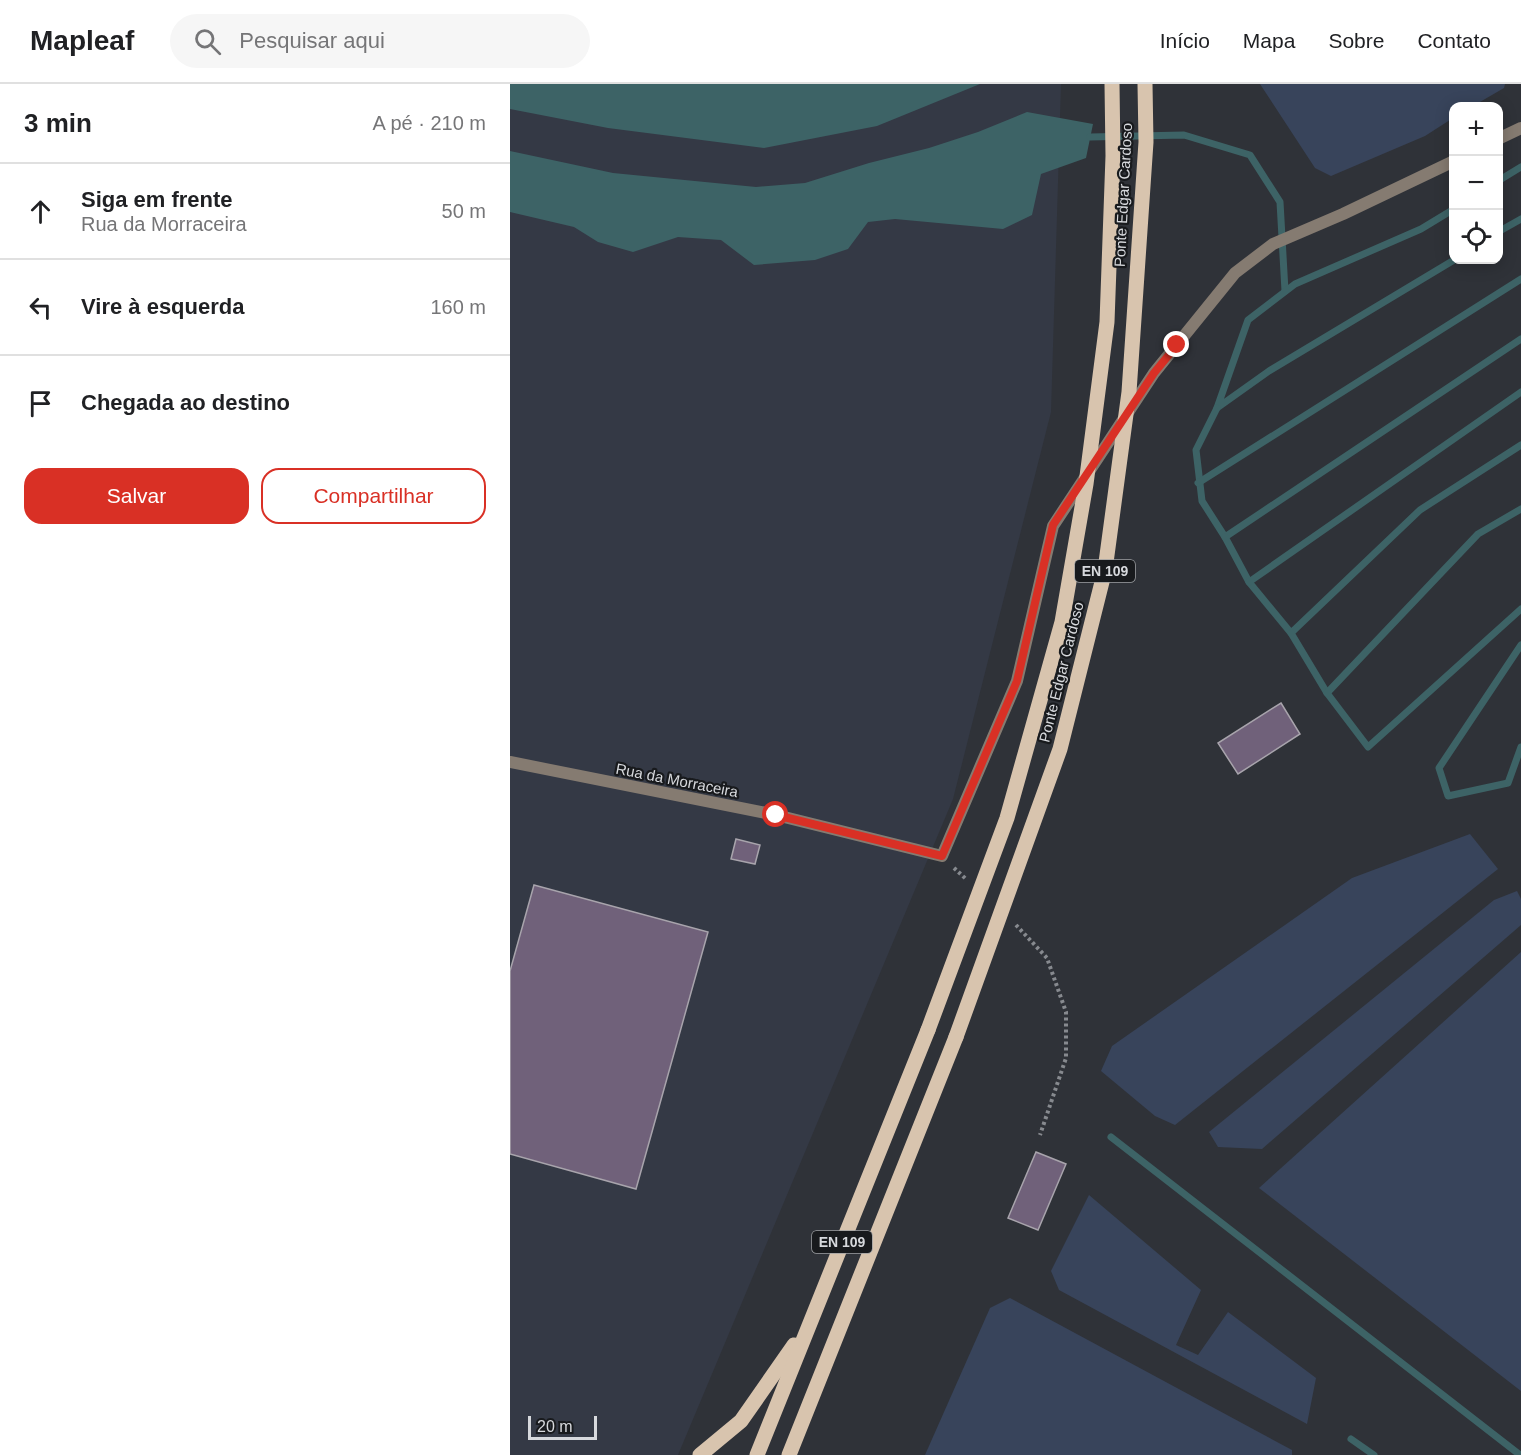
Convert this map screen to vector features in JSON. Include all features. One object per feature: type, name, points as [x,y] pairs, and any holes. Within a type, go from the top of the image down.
[{"type":"main road","name":"Ponte Edgar Cardoso","points":[[809,1322],[928,1030],[1006,818],[1062,622],[1086,484],[1107,322],[1113,156],[1112,84]]},
{"type":"main road","name":"Ponte Edgar Cardoso","points":[[789,1455],[956,1037],[1060,749],[1105,570],[1129,392],[1146,142],[1145,84]]},
{"type":"main road","points":[[700,1455],[741,1420],[809,1322]]},
{"type":"main road","name":"EN 109","points":[[757,1455],[809,1322]]},
{"type":"street","points":[[1503,137],[1521,128]]},
{"type":"street","points":[[942,856],[1017,681],[1053,525],[1154,373],[1235,273],[1273,244],[1343,214],[1449,163]]},
{"type":"street","name":"Rua da Morraceira","points":[[510,762],[776,815],[942,856]]},
{"type":"path","points":[[942,856],[968,881]]},
{"type":"path","points":[[1011,922],[1047,958],[1066,1012],[1066,1058],[1040,1135]]},
{"type":"shaded area","points":[[510,84],[1061,84],[1051,412],[953,799],[678,1455],[510,1455]]},
{"type":"shaded area","points":[[510,84],[980,84],[877,126],[764,148],[608,128],[510,109]]},
{"type":"shaded area","points":[[1260,84],[1505,84],[1504,88],[1480,102],[1449,102],[1449,121],[1425,136],[1331,176],[1315,168]]},
{"type":"shaded area","points":[[1027,112],[1093,124],[1086,158],[1041,174],[1032,215],[1003,229],[895,219],[868,222],[848,249],[815,260],[754,265],[721,240],[678,237],[633,252],[598,242],[574,227],[510,212],[510,151],[613,173],[756,187],[805,183],[869,163],[929,148],[978,132]]},
{"type":"shaded area","points":[[1470,834],[1498,869],[1175,1125],[1155,1116],[1101,1071],[1112,1046],[1352,878]]},
{"type":"shaded area","points":[[1517,891],[1521,899],[1521,925],[1262,1149],[1218,1147],[1209,1132],[1494,900]]},
{"type":"shaded area","points":[[1521,952],[1521,1391],[1259,1188]]},
{"type":"shaded area","points":[[1089,1195],[1201,1290],[1176,1345],[1198,1355],[1228,1312],[1316,1378],[1307,1424],[1059,1290],[1051,1271]]},
{"type":"shaded area","points":[[1010,1298],[1292,1450],[1292,1455],[925,1455],[990,1308]]},
{"type":"building","points":[[1281,703],[1300,734],[1238,774],[1218,743]]},
{"type":"building","points":[[736,839],[760,845],[755,864],[731,859]]},
{"type":"building","points":[[534,885],[708,932],[636,1189],[510,1154],[510,971]]},
{"type":"building","points":[[1036,1152],[1066,1164],[1038,1230],[1008,1218]]},
{"type":"waterway","points":[[1090,137],[1184,135],[1250,155],[1280,202],[1285,291]]},
{"type":"waterway","points":[[1503,178],[1521,167]]},
{"type":"waterway","points":[[1449,212],[1421,229],[1295,284],[1248,320],[1217,408],[1269,371],[1449,263]]},
{"type":"waterway","points":[[1503,229],[1521,219]]},
{"type":"waterway","points":[[1198,483],[1521,279]]},
{"type":"waterway","points":[[1217,408],[1196,450],[1202,501],[1225,537],[1521,339]]},
{"type":"waterway","points":[[1249,582],[1521,392]]},
{"type":"waterway","points":[[1225,537],[1249,582],[1291,633],[1420,510],[1521,445]]},
{"type":"waterway","points":[[1327,693],[1478,534],[1521,509]]},
{"type":"waterway","points":[[1291,633],[1327,693],[1368,747],[1521,609]]},
{"type":"waterway","points":[[1521,645],[1439,768],[1448,796],[1508,783],[1521,747]]},
{"type":"waterway","points":[[1111,1137],[1520,1455]]},
{"type":"waterway","points":[[1351,1439],[1374,1455]]},
{"type":"route","points":[[776,815],[942,856],[1017,681],[1053,525],[1154,373],[1177,345]]}]
